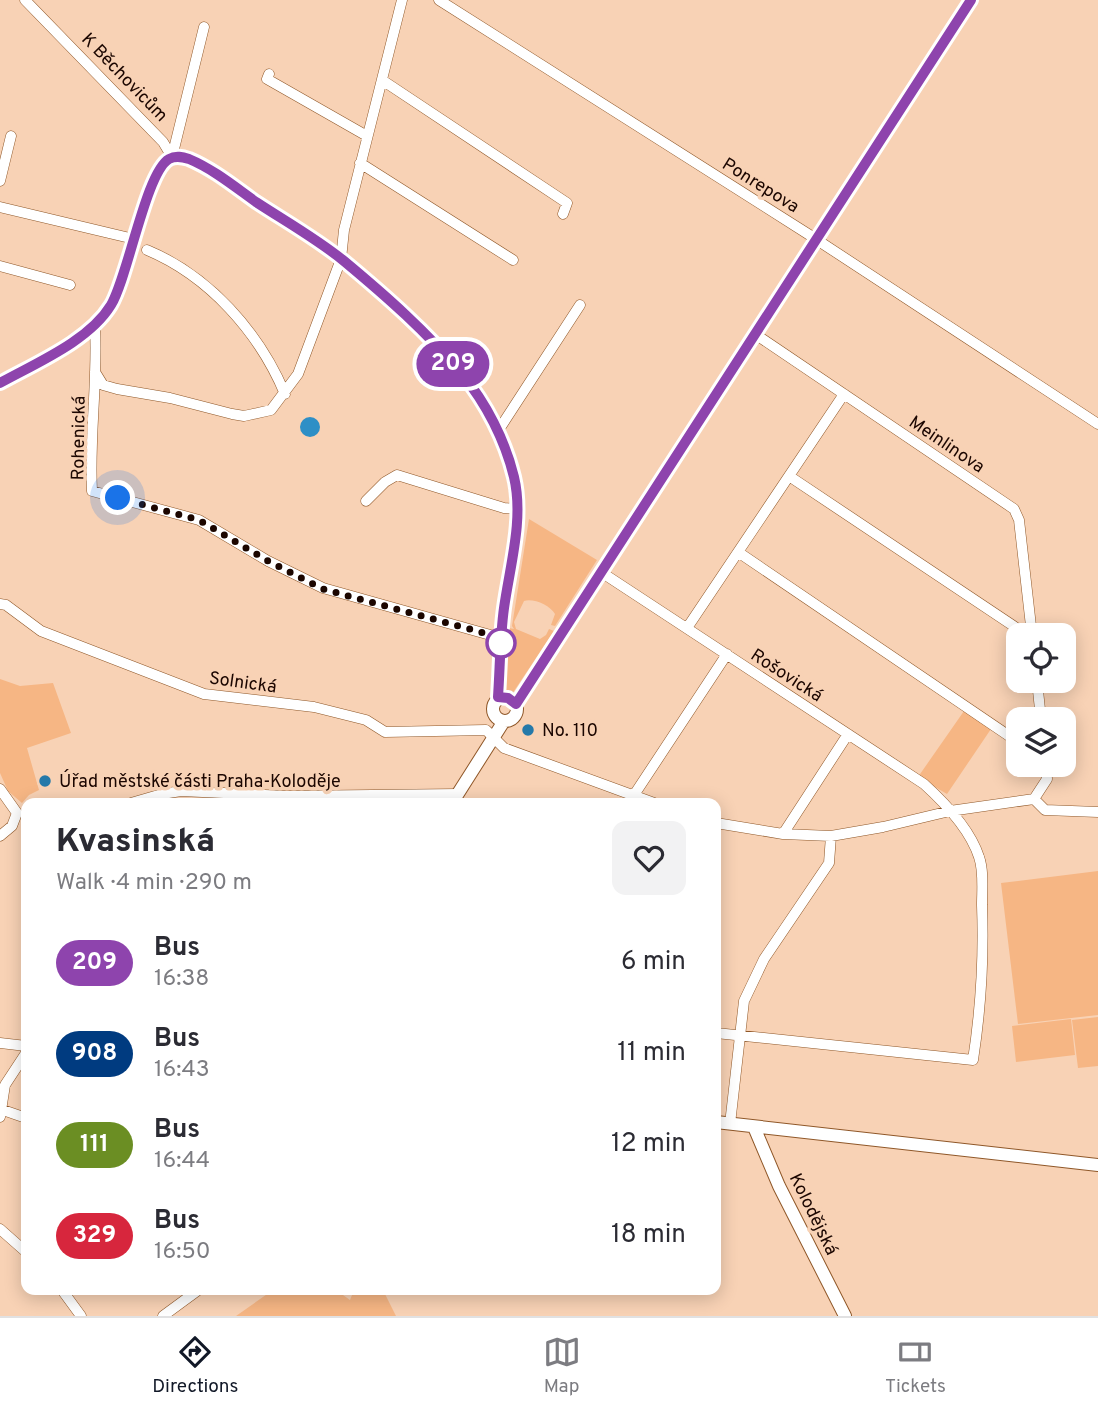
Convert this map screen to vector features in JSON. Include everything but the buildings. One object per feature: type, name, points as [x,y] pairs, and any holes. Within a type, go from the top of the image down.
[{"type":"street","name":"K Běchovicům","points":[[25,0],[163,142],[172,157]]},
{"type":"street","points":[[95,372],[103,384],[117,389],[170,398],[244,416],[271,410],[285,394],[298,374],[341,259],[344,230],[402,0]]},
{"type":"street","name":"Ponrepova","points":[[439,0],[817,240],[1098,424]]},
{"type":"street","points":[[501,720],[509,720],[515,714],[516,704],[971,0]]},
{"type":"street","points":[[0,383],[59,351],[94,326],[111,306],[156,176],[164,163],[172,157],[204,27]]},
{"type":"street","points":[[269,74],[267,79],[367,136]]},
{"type":"street","points":[[382,80],[567,203],[563,214]]},
{"type":"street","points":[[0,181],[11,136]]},
{"type":"street","points":[[172,157],[186,158],[206,168],[341,259],[427,334],[464,375],[482,401],[498,430],[514,477],[518,509],[501,638],[498,699],[493,708],[501,720]]},
{"type":"street","points":[[360,163],[513,260]]},
{"type":"street","points":[[0,207],[134,239]]},
{"type":"street","points":[[147,250],[170,260],[227,303],[276,373],[285,394]]},
{"type":"street","points":[[0,266],[70,285]]},
{"type":"street","points":[[498,430],[580,305]]},
{"type":"street","name":"Rohenická","points":[[94,326],[92,491],[199,520],[268,561],[323,589],[501,638]]},
{"type":"street","name":"Meinlinova","points":[[755,334],[1014,509],[1019,520],[1029,623]]},
{"type":"street","points":[[687,628],[844,394]]},
{"type":"street","points":[[366,501],[385,482],[397,475],[504,508],[518,509]]},
{"type":"street","points":[[789,476],[1012,623]]},
{"type":"street","points":[[738,552],[1006,734]]},
{"type":"street","name":"Rošovická","points":[[601,572],[924,784],[967,833],[979,858],[983,946],[982,1001],[973,1060],[738,1036]]},
{"type":"street","name":"Solnická","points":[[0,604],[6,605],[41,631],[204,694],[314,707],[366,720],[385,732],[486,730],[495,736],[504,748],[642,798]]},
{"type":"street","points":[[634,795],[727,654]]},
{"type":"street","points":[[498,699],[508,698],[516,704]]},
{"type":"street","points":[[148,798],[181,791],[287,796],[455,798],[495,736],[501,720]]},
{"type":"street","points":[[783,834],[848,734]]},
{"type":"street","points":[[721,824],[783,834],[831,835],[892,825],[950,811],[1034,799],[1047,777]]},
{"type":"street","points":[[0,789],[21,813],[12,826],[0,836]]},
{"type":"street","points":[[1034,799],[1045,810],[1098,812]]},
{"type":"street","points":[[730,1124],[744,1001],[764,959],[829,863],[831,835]]},
{"type":"street","points":[[721,1034],[738,1036]]},
{"type":"street","points":[[0,1043],[21,1045]]},
{"type":"street","points":[[21,1060],[5,1084],[0,1112],[21,1117]]},
{"type":"street","points":[[721,1123],[1098,1165]]},
{"type":"street","name":"Kolodějská","points":[[754,1126],[779,1185],[845,1316]]},
{"type":"street","points":[[0,1229],[21,1248]]},
{"type":"street","points":[[66,1295],[81,1316]]},
{"type":"street","points":[[163,1316],[189,1295]]},
{"type":"shaded area","points":[[529,519],[597,560],[555,626],[551,625],[555,614],[549,608],[536,601],[524,601],[514,622],[516,629],[540,639],[549,629],[554,631],[510,697],[505,694],[509,628],[514,629],[512,626]]},
{"type":"shaded area","points":[[0,679],[20,686],[53,683],[71,733],[27,748],[39,790],[26,798],[21,798],[21,802],[8,791],[0,773]]},
{"type":"shaded area","points":[[964,711],[991,729],[947,794],[918,777]]},
{"type":"shaded area","points":[[1098,871],[1098,1015],[1018,1024],[1001,883]]},
{"type":"shaded area","points":[[1098,1017],[1098,1066],[1078,1068],[1072,1020]]},
{"type":"shaded area","points":[[1071,1019],[1075,1055],[1016,1062],[1012,1026]]},
{"type":"shaded area","points":[[266,1295],[343,1295],[350,1300],[352,1295],[386,1295],[396,1316],[236,1316]]},
{"type":"water","points":[[310,417],[317,420],[320,427],[317,434],[310,437],[303,434],[300,427],[303,420]]},
{"type":"bus line","name":"209","points":[[0,383],[59,351],[94,326],[111,306],[152,186],[164,163],[179,156],[206,168],[341,259],[427,334],[464,375],[482,401],[498,430],[514,477],[518,509],[501,638],[498,697],[512,699],[516,704],[971,0]]},
{"type":"place","name":"No. 110","points":[[528,730]]},
{"type":"place","name":"Úřad městské části Praha-Koloděje","points":[[45,781]]},
{"type":"route","points":[[118,498],[199,520],[268,561],[323,589],[495,636],[501,638],[501,643]]}]
